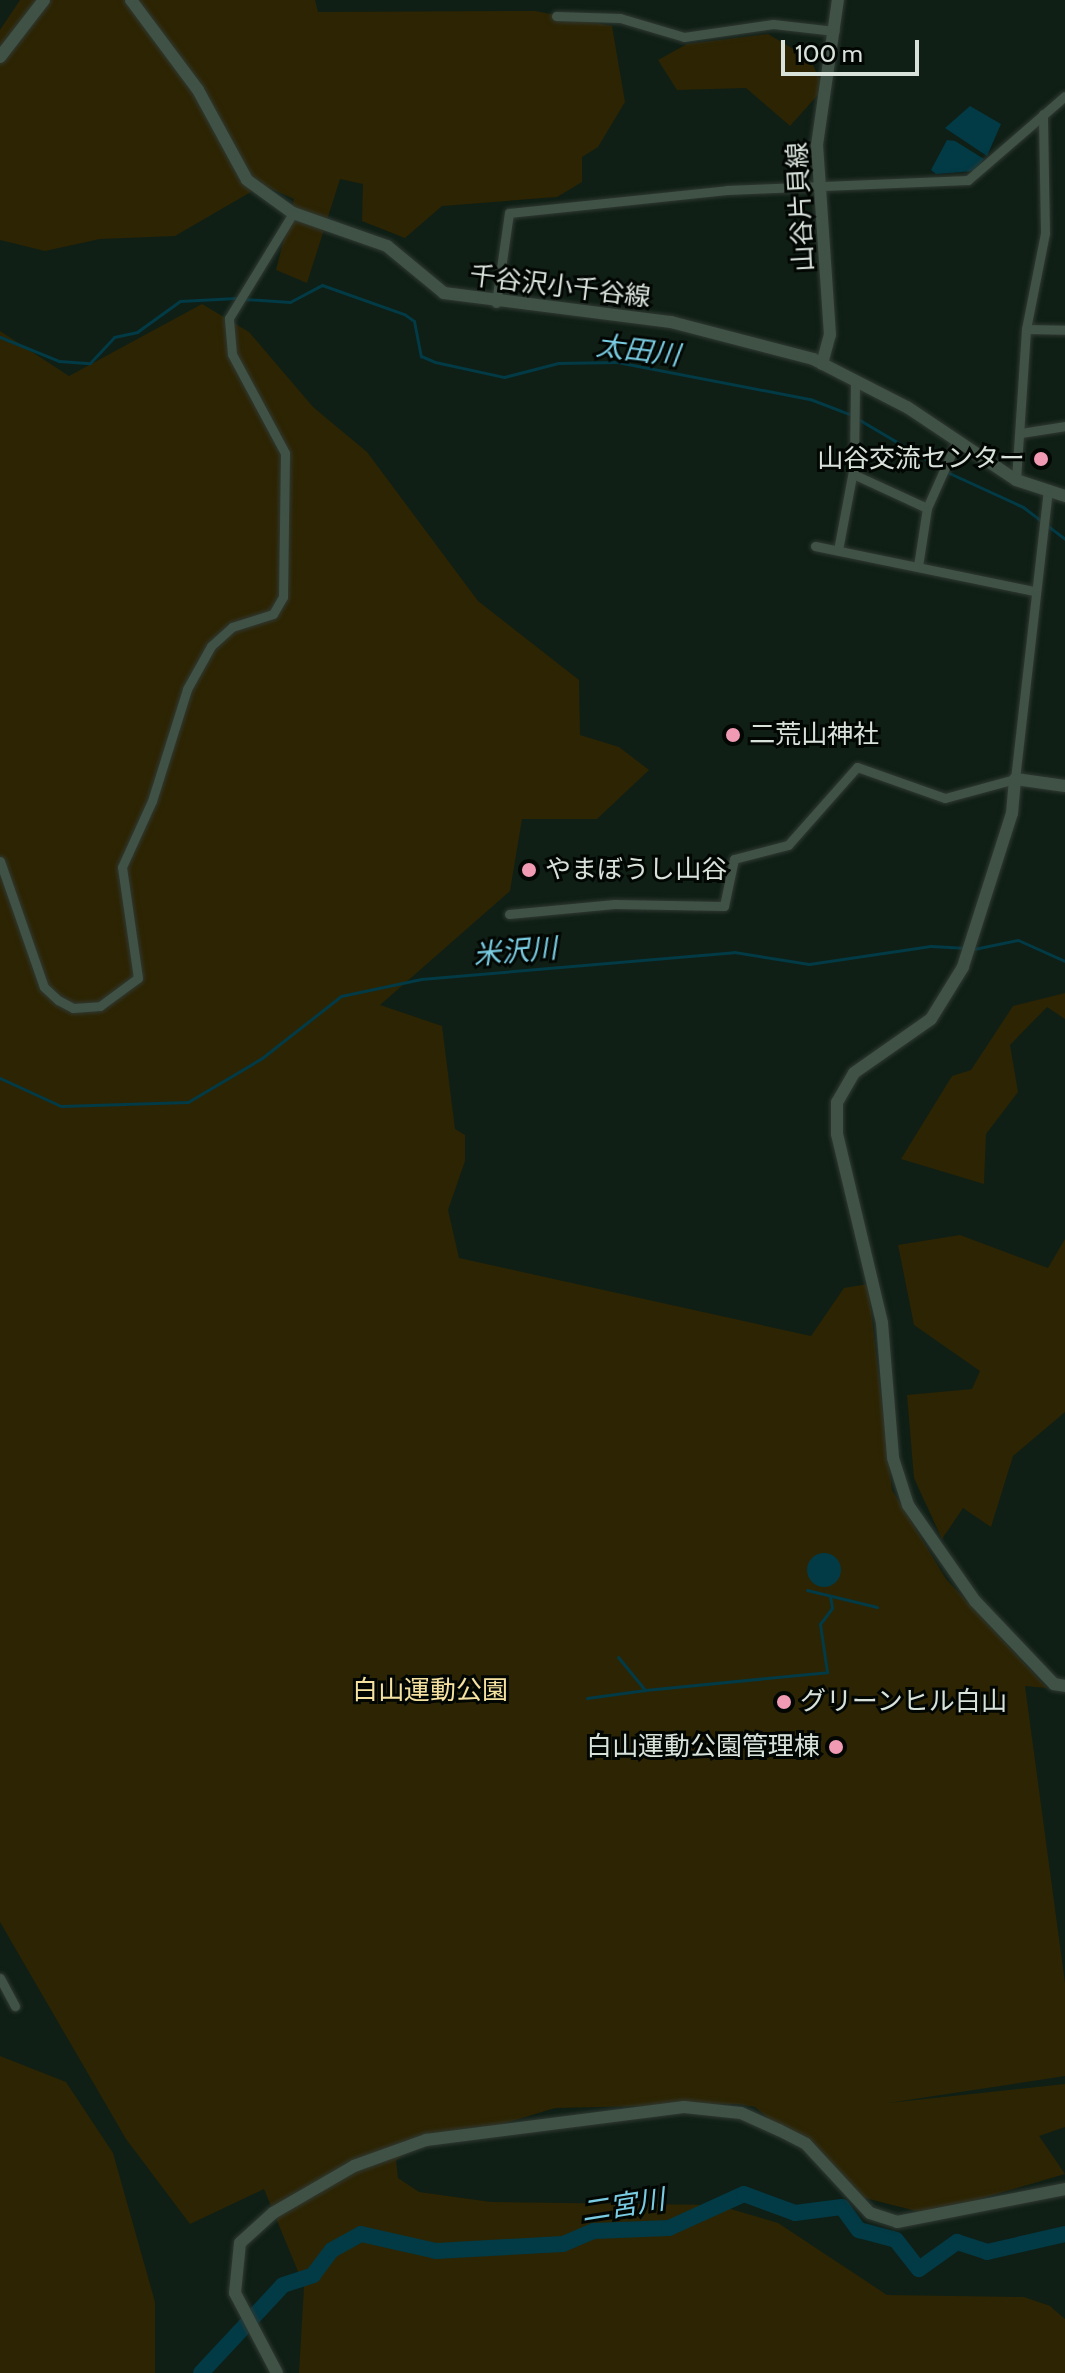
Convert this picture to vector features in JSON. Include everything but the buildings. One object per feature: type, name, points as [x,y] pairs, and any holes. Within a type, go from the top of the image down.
[{"type":"street","points":[[0,57],[44,0]]},
{"type":"street","name":"千谷沢小千谷線","points":[[131,0],[198,90],[247,180],[293,213],[387,246],[444,293],[496,303],[671,322],[750,338],[822,364],[855,380],[1016,480],[1065,496]]},
{"type":"street","name":"山谷片貝線","points":[[822,364],[830,335],[817,145],[838,0]]},
{"type":"street","points":[[556,16],[620,18],[684,37],[773,24],[835,31]]},
{"type":"street","points":[[496,303],[509,213],[818,187],[968,180],[1065,96]]},
{"type":"street","points":[[1016,480],[1026,329],[1045,233],[1043,114]]},
{"type":"street","points":[[0,861],[44,987],[58,1000],[73,1008],[100,1006],[138,978],[122,867],[152,801],[191,678],[223,633],[273,614],[283,597],[285,453],[232,354],[229,318],[293,213]]},
{"type":"street","points":[[1026,329],[1065,330]]},
{"type":"street","points":[[838,550],[853,474],[855,380]]},
{"type":"street","points":[[1021,433],[1065,426]]},
{"type":"street","points":[[918,566],[927,508],[957,441]]},
{"type":"street","points":[[853,474],[927,508]]},
{"type":"street","points":[[1048,491],[1034,591],[1012,813],[963,967],[931,1019],[854,1073],[837,1102],[837,1134],[882,1323],[898,1479],[921,1529],[975,1601],[1054,1684],[1065,1686]]},
{"type":"street","points":[[815,546],[1034,591]]},
{"type":"street","points":[[509,914],[615,904],[724,906],[734,859],[788,845],[857,767],[945,798],[1015,779],[1065,786]]},
{"type":"street","points":[[0,1978],[15,2006]]},
{"type":"street","points":[[277,2373],[235,2293],[240,2243],[273,2213],[354,2166],[426,2140],[684,2107],[741,2113],[806,2144],[870,2213],[897,2222],[1065,2189]]},
{"type":"green space","points":[[20,0],[315,0],[318,12],[535,11],[612,26],[625,102],[598,147],[582,157],[582,182],[557,197],[442,206],[405,238],[362,221],[363,184],[340,179],[307,283],[276,270],[294,199],[263,185],[175,236],[100,239],[45,251],[0,240],[0,30]]},
{"type":"green space","points":[[768,34],[810,59],[824,88],[790,126],[746,88],[677,90],[658,60],[687,44]]},
{"type":"green space","name":"白山運動公園","points":[[202,304],[249,332],[313,407],[367,452],[478,601],[579,680],[580,735],[619,747],[649,770],[597,819],[522,819],[510,891],[380,1005],[442,1026],[455,1129],[465,1135],[465,1161],[448,1210],[459,1258],[811,1336],[844,1288],[868,1284],[892,1490],[946,1579],[1047,1688],[1025,1686],[1065,1983],[1065,2076],[888,2103],[1065,2084],[1065,2127],[1039,2136],[1065,2174],[928,2214],[857,2196],[755,2107],[737,2104],[555,2108],[409,2152],[396,2160],[398,2178],[419,2192],[491,2202],[717,2205],[778,2223],[887,2295],[1024,2297],[1050,2306],[1065,2319],[1065,2373],[299,2373],[304,2286],[264,2189],[190,2224],[126,2139],[0,1922],[0,331],[69,376]]},
{"type":"green space","points":[[1065,993],[1065,1019],[1047,1007],[1010,1045],[1018,1092],[986,1134],[984,1184],[901,1159],[952,1076],[971,1070],[1013,1006]]},
{"type":"green space","points":[[960,1235],[1048,1268],[1065,1239],[1065,1412],[1013,1456],[991,1527],[963,1508],[942,1539],[914,1478],[907,1395],[972,1389],[980,1371],[914,1325],[898,1245]]},
{"type":"green space","points":[[0,2056],[66,2082],[113,2153],[155,2302],[155,2373],[0,2373]]},
{"type":"water","points":[[970,106],[1001,124],[987,156],[945,128]]},
{"type":"water","points":[[947,140],[955,141],[984,159],[974,171],[936,174],[931,170]]},
{"type":"water","points":[[824,1553],[836,1558],[841,1570],[836,1582],[824,1587],[812,1582],[807,1570],[812,1558]]},
{"type":"waterway","name":"太田川","points":[[244,299],[290,302],[322,285],[404,314],[414,321],[421,356],[435,362],[504,377],[558,363],[617,362],[810,399],[852,415]]},
{"type":"waterway","name":"太田川","points":[[0,337],[59,361],[90,363],[114,337],[137,332],[180,301],[236,298]]},
{"type":"waterway","name":"太田川","points":[[858,419],[941,468]]},
{"type":"waterway","name":"太田川","points":[[947,472],[1023,507],[1065,539]]},
{"type":"waterway","name":"米沢川","points":[[974,949],[1018,940],[1065,961]]},
{"type":"waterway","name":"米沢川","points":[[0,1078],[61,1106],[188,1102],[262,1058],[341,996],[421,979],[734,952],[809,964],[931,946],[967,948]]},
{"type":"waterway","points":[[807,1590],[877,1607]]},
{"type":"waterway","points":[[618,1657],[645,1690],[827,1672],[820,1624],[832,1608],[830,1596]]},
{"type":"waterway","points":[[587,1698],[645,1690]]},
{"type":"waterway","name":"二宮川","points":[[201,2373],[283,2285],[313,2275],[332,2250],[361,2234],[436,2251],[563,2244],[594,2231],[669,2228],[744,2194],[795,2213],[842,2207],[859,2230],[896,2240],[919,2269],[957,2242],[987,2252],[1065,2234]]},
{"type":"place","name":"山谷交流センター","points":[[1041,459]]},
{"type":"place","name":"二荒山神社","points":[[733,735]]},
{"type":"place","name":"やまぼうし山谷","points":[[529,870]]},
{"type":"place","name":"グリーンヒル白山","points":[[784,1702]]},
{"type":"place","name":"白山運動公園管理棟","points":[[836,1747]]}]
